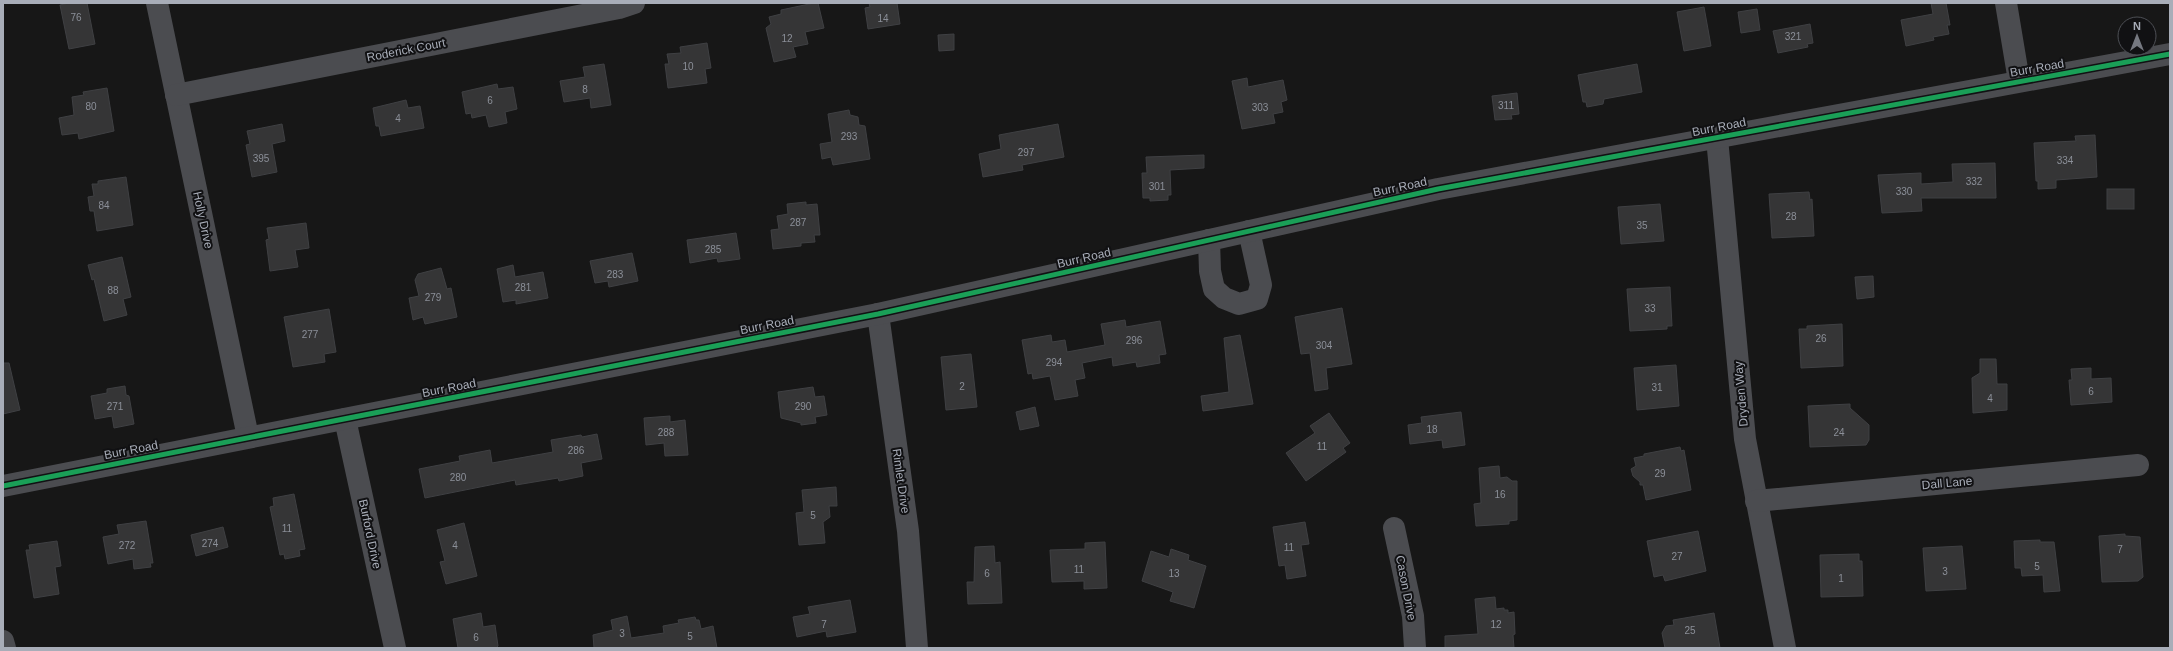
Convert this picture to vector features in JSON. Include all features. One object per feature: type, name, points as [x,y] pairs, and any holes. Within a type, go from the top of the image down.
[{"type":"street","name":"Holly Drive","points":[[157,3],[248,437]]},
{"type":"street","name":"Roderick Court","points":[[176,95],[619,8],[634,3]]},
{"type":"street","points":[[2006,3],[2019,81]]},
{"type":"street","name":"Burr Road","points":[[3,486],[878,314],[1438,189],[2170,54]]},
{"type":"street","name":"Dryden Way","points":[[1717,138],[1745,439],[1785,648]]},
{"type":"street","points":[[1209,240],[1210,271],[1214,289],[1224,298],[1238,304],[1257,299],[1261,285],[1249,231]]},
{"type":"street","name":"Rimlet Drive","points":[[878,314],[908,531],[917,648]]},
{"type":"street","name":"Burford Drive","points":[[345,419],[395,648]]},
{"type":"street","name":"Dall Lane","points":[[1756,501],[2138,465]]},
{"type":"street","name":"Cason Drive","points":[[1394,528],[1413,616],[1415,648]]},
{"type":"street","points":[[3,641],[4,648]]},
{"type":"building","points":[[69,3],[87,3],[95,44],[69,49],[60,5]]},
{"type":"building","points":[[818,3],[824,28],[805,32],[808,44],[793,47],[796,57],[774,62],[766,28],[771,24],[769,17],[781,14],[781,10]]},
{"type":"building","points":[[869,3],[897,3],[900,24],[868,29],[865,8],[870,7]]},
{"type":"building","points":[[1931,3],[1946,3],[1950,25],[1947,25],[1949,34],[1933,37],[1934,40],[1906,46],[1901,20],[1933,14]]},
{"type":"building","points":[[1704,7],[1711,46],[1684,51],[1677,12]]},
{"type":"building","points":[[1757,9],[1760,30],[1741,33],[1738,12]]},
{"type":"building","points":[[1810,24],[1813,43],[1807,44],[1808,47],[1778,53],[1773,31]]},
{"type":"building","points":[[954,34],[954,50],[939,51],[938,35]]},
{"type":"building","points":[[707,43],[711,68],[705,69],[707,83],[668,88],[665,64],[669,64],[667,54],[681,53],[680,47]]},
{"type":"building","points":[[604,64],[611,105],[591,108],[590,98],[564,102],[560,81],[585,77],[583,67]]},
{"type":"building","points":[[1637,64],[1642,92],[1604,99],[1603,104],[1587,107],[1586,102],[1583,102],[1578,75]]},
{"type":"building","points":[[1247,78],[1248,87],[1283,80],[1287,100],[1281,102],[1283,112],[1273,114],[1275,123],[1242,129],[1232,81]]},
{"type":"building","points":[[497,84],[498,89],[513,87],[517,109],[505,112],[507,123],[489,127],[486,115],[472,118],[471,113],[466,114],[462,92]]},
{"type":"building","points":[[107,88],[114,131],[79,139],[78,133],[62,135],[59,118],[74,115],[72,97],[84,95],[83,92]]},
{"type":"building","points":[[1517,93],[1519,114],[1511,115],[1512,119],[1495,120],[1492,96]]},
{"type":"building","points":[[406,100],[408,108],[420,106],[424,128],[381,136],[379,126],[376,126],[373,108]]},
{"type":"building","points":[[849,110],[850,115],[858,117],[859,125],[865,126],[870,159],[833,165],[831,157],[822,159],[820,144],[832,142],[828,114]]},
{"type":"building","points":[[282,124],[285,141],[272,144],[277,172],[252,177],[246,145],[250,144],[247,131]]},
{"type":"building","points":[[1058,124],[1064,157],[1022,165],[1023,170],[983,177],[979,154],[1001,149],[999,135]]},
{"type":"building","points":[[2095,135],[2097,177],[2056,180],[2056,188],[2038,189],[2038,181],[2036,181],[2034,143],[2076,141],[2075,136]]},
{"type":"building","points":[[1204,155],[1204,168],[1170,170],[1171,195],[1168,195],[1168,200],[1150,201],[1150,198],[1143,198],[1142,173],[1147,173],[1146,157]]},
{"type":"building","points":[[1995,163],[1996,198],[1921,198],[1922,211],[1882,213],[1878,175],[1921,173],[1921,184],[1953,182],[1952,164]]},
{"type":"building","points":[[126,177],[133,225],[97,231],[94,211],[90,211],[88,197],[94,196],[92,184],[98,184],[98,181]]},
{"type":"building","points":[[2107,189],[2134,189],[2134,209],[2107,209]]},
{"type":"building","points":[[1809,192],[1810,200],[1812,199],[1814,236],[1772,238],[1769,194]]},
{"type":"building","points":[[806,202],[806,205],[817,204],[820,235],[814,235],[815,242],[801,243],[801,246],[773,249],[771,230],[779,229],[777,216],[788,214],[787,204]]},
{"type":"building","points":[[1660,204],[1664,241],[1621,244],[1618,207]]},
{"type":"building","points":[[306,223],[309,248],[295,250],[298,267],[270,271],[266,240],[269,239],[267,228]]},
{"type":"building","points":[[736,233],[740,259],[718,262],[717,258],[690,263],[687,240]]},
{"type":"building","points":[[632,253],[638,281],[609,287],[608,281],[595,283],[590,261]]},
{"type":"building","points":[[122,257],[131,297],[123,299],[127,315],[104,321],[94,279],[92,280],[88,265]]},
{"type":"building","points":[[513,265],[515,277],[543,272],[548,298],[516,304],[516,300],[503,302],[497,269]]},
{"type":"building","points":[[441,268],[447,289],[451,288],[457,317],[425,324],[423,317],[413,320],[409,298],[419,296],[415,280],[418,274]]},
{"type":"building","points":[[1873,276],[1874,297],[1857,299],[1855,277]]},
{"type":"building","points":[[1670,287],[1672,326],[1667,326],[1667,329],[1630,331],[1627,289]]},
{"type":"building","points":[[1342,308],[1352,364],[1326,368],[1328,389],[1315,391],[1310,353],[1301,354],[1295,317]]},
{"type":"building","points":[[329,309],[336,352],[324,354],[325,362],[293,367],[284,317]]},
{"type":"building","points":[[1125,320],[1126,327],[1160,321],[1166,354],[1159,355],[1160,363],[1137,367],[1136,362],[1113,366],[1112,357],[1082,363],[1085,378],[1075,380],[1078,396],[1055,400],[1050,376],[1033,379],[1032,373],[1028,374],[1022,340],[1051,335],[1052,342],[1065,340],[1067,352],[1105,345],[1101,324]]},
{"type":"building","points":[[1842,324],[1843,366],[1801,368],[1799,329],[1807,329],[1807,326]]},
{"type":"building","points":[[1240,335],[1253,404],[1203,411],[1201,396],[1229,392],[1224,338]]},
{"type":"building","points":[[971,354],[977,407],[946,410],[941,357]]},
{"type":"building","points":[[1980,359],[1996,359],[1997,384],[2007,384],[2007,410],[1973,413],[1972,378],[1980,373]]},
{"type":"building","points":[[3,363],[9,363],[20,410],[3,414]]},
{"type":"building","points":[[1676,365],[1679,406],[1637,410],[1634,368]]},
{"type":"building","points":[[2091,368],[2091,379],[2111,378],[2112,402],[2071,405],[2069,380],[2072,380],[2071,369]]},
{"type":"building","points":[[125,386],[126,395],[129,396],[134,424],[114,428],[112,416],[95,419],[91,396],[107,393],[107,389]]},
{"type":"building","points":[[813,387],[815,397],[824,396],[827,415],[815,417],[816,423],[801,425],[801,423],[781,418],[778,392]]},
{"type":"building","points":[[1850,404],[1850,408],[1869,425],[1869,440],[1866,445],[1810,447],[1808,406]]},
{"type":"building","points":[[1035,407],[1039,426],[1020,430],[1016,412]]},
{"type":"building","points":[[1461,412],[1465,445],[1443,448],[1442,440],[1410,444],[1408,425],[1422,423],[1421,417]]},
{"type":"building","points":[[1329,413],[1350,443],[1343,448],[1346,452],[1306,481],[1286,453],[1315,433],[1310,426]]},
{"type":"building","points":[[670,416],[670,422],[685,420],[688,455],[665,456],[664,443],[646,445],[644,418]]},
{"type":"building","points":[[597,434],[602,459],[581,463],[583,476],[559,481],[558,478],[516,485],[515,480],[425,498],[419,469],[460,461],[459,456],[490,450],[492,463],[553,452],[551,440]]},
{"type":"building","points":[[1680,447],[1681,451],[1684,450],[1691,490],[1646,500],[1643,485],[1640,485],[1640,482],[1633,476],[1631,469],[1636,466],[1634,458],[1644,456],[1644,454]]},
{"type":"building","points":[[1499,466],[1500,478],[1507,477],[1512,481],[1517,481],[1517,520],[1509,521],[1509,524],[1476,526],[1474,504],[1481,503],[1479,468]]},
{"type":"building","points":[[836,487],[837,506],[829,506],[830,517],[823,522],[825,543],[799,545],[796,513],[804,512],[802,490]]},
{"type":"building","points":[[294,494],[305,549],[299,550],[300,556],[285,559],[284,554],[280,555],[270,507],[274,506],[273,498]]},
{"type":"building","points":[[146,521],[153,563],[150,563],[151,567],[134,569],[133,559],[108,564],[103,537],[119,534],[117,525]]},
{"type":"building","points":[[1305,522],[1309,544],[1301,545],[1306,576],[1287,579],[1285,565],[1279,566],[1273,527]]},
{"type":"building","points":[[464,523],[477,576],[446,584],[440,562],[445,561],[437,530]]},
{"type":"building","points":[[223,527],[228,547],[196,556],[191,535]]},
{"type":"building","points":[[1698,531],[1706,571],[1665,581],[1663,575],[1654,577],[1647,541]]},
{"type":"building","points":[[2125,534],[2125,536],[2140,537],[2143,577],[2138,581],[2102,582],[2099,536]]},
{"type":"building","points":[[2040,540],[2040,542],[2054,542],[2060,591],[2044,592],[2043,575],[2022,576],[2021,568],[2015,568],[2014,541]]},
{"type":"building","points":[[57,541],[61,566],[55,567],[59,594],[34,598],[26,550],[30,550],[29,545]]},
{"type":"building","points":[[1105,542],[1107,588],[1084,589],[1084,581],[1052,582],[1050,550],[1085,549],[1085,543]]},
{"type":"building","points":[[994,546],[995,563],[1000,562],[1002,603],[968,604],[967,582],[974,582],[975,547]]},
{"type":"building","points":[[1962,546],[1966,589],[1926,591],[1923,548]]},
{"type":"building","points":[[1171,549],[1189,555],[1188,560],[1206,566],[1194,608],[1170,601],[1173,592],[1142,581],[1151,551],[1169,557]]},
{"type":"building","points":[[1859,554],[1859,561],[1862,561],[1863,596],[1821,597],[1820,555]]},
{"type":"building","points":[[1495,597],[1496,609],[1504,608],[1504,610],[1508,610],[1508,613],[1514,612],[1514,648],[1445,648],[1445,636],[1478,634],[1475,599]]},
{"type":"building","points":[[850,600],[856,632],[827,637],[826,631],[797,637],[793,617],[810,614],[808,607]]},
{"type":"building","points":[[481,613],[483,627],[495,625],[498,646],[496,648],[458,648],[453,619]]},
{"type":"building","points":[[1714,613],[1720,648],[1665,648],[1662,633],[1666,626],[1674,625],[1673,620]]},
{"type":"building","points":[[627,616],[631,638],[664,633],[663,626],[679,623],[678,620],[695,617],[696,620],[699,620],[701,629],[713,626],[717,648],[594,648],[593,635],[613,630],[611,620]]},
{"type":"cycle path","points":[[3,486],[878,314],[1438,189],[2170,54]]}]
